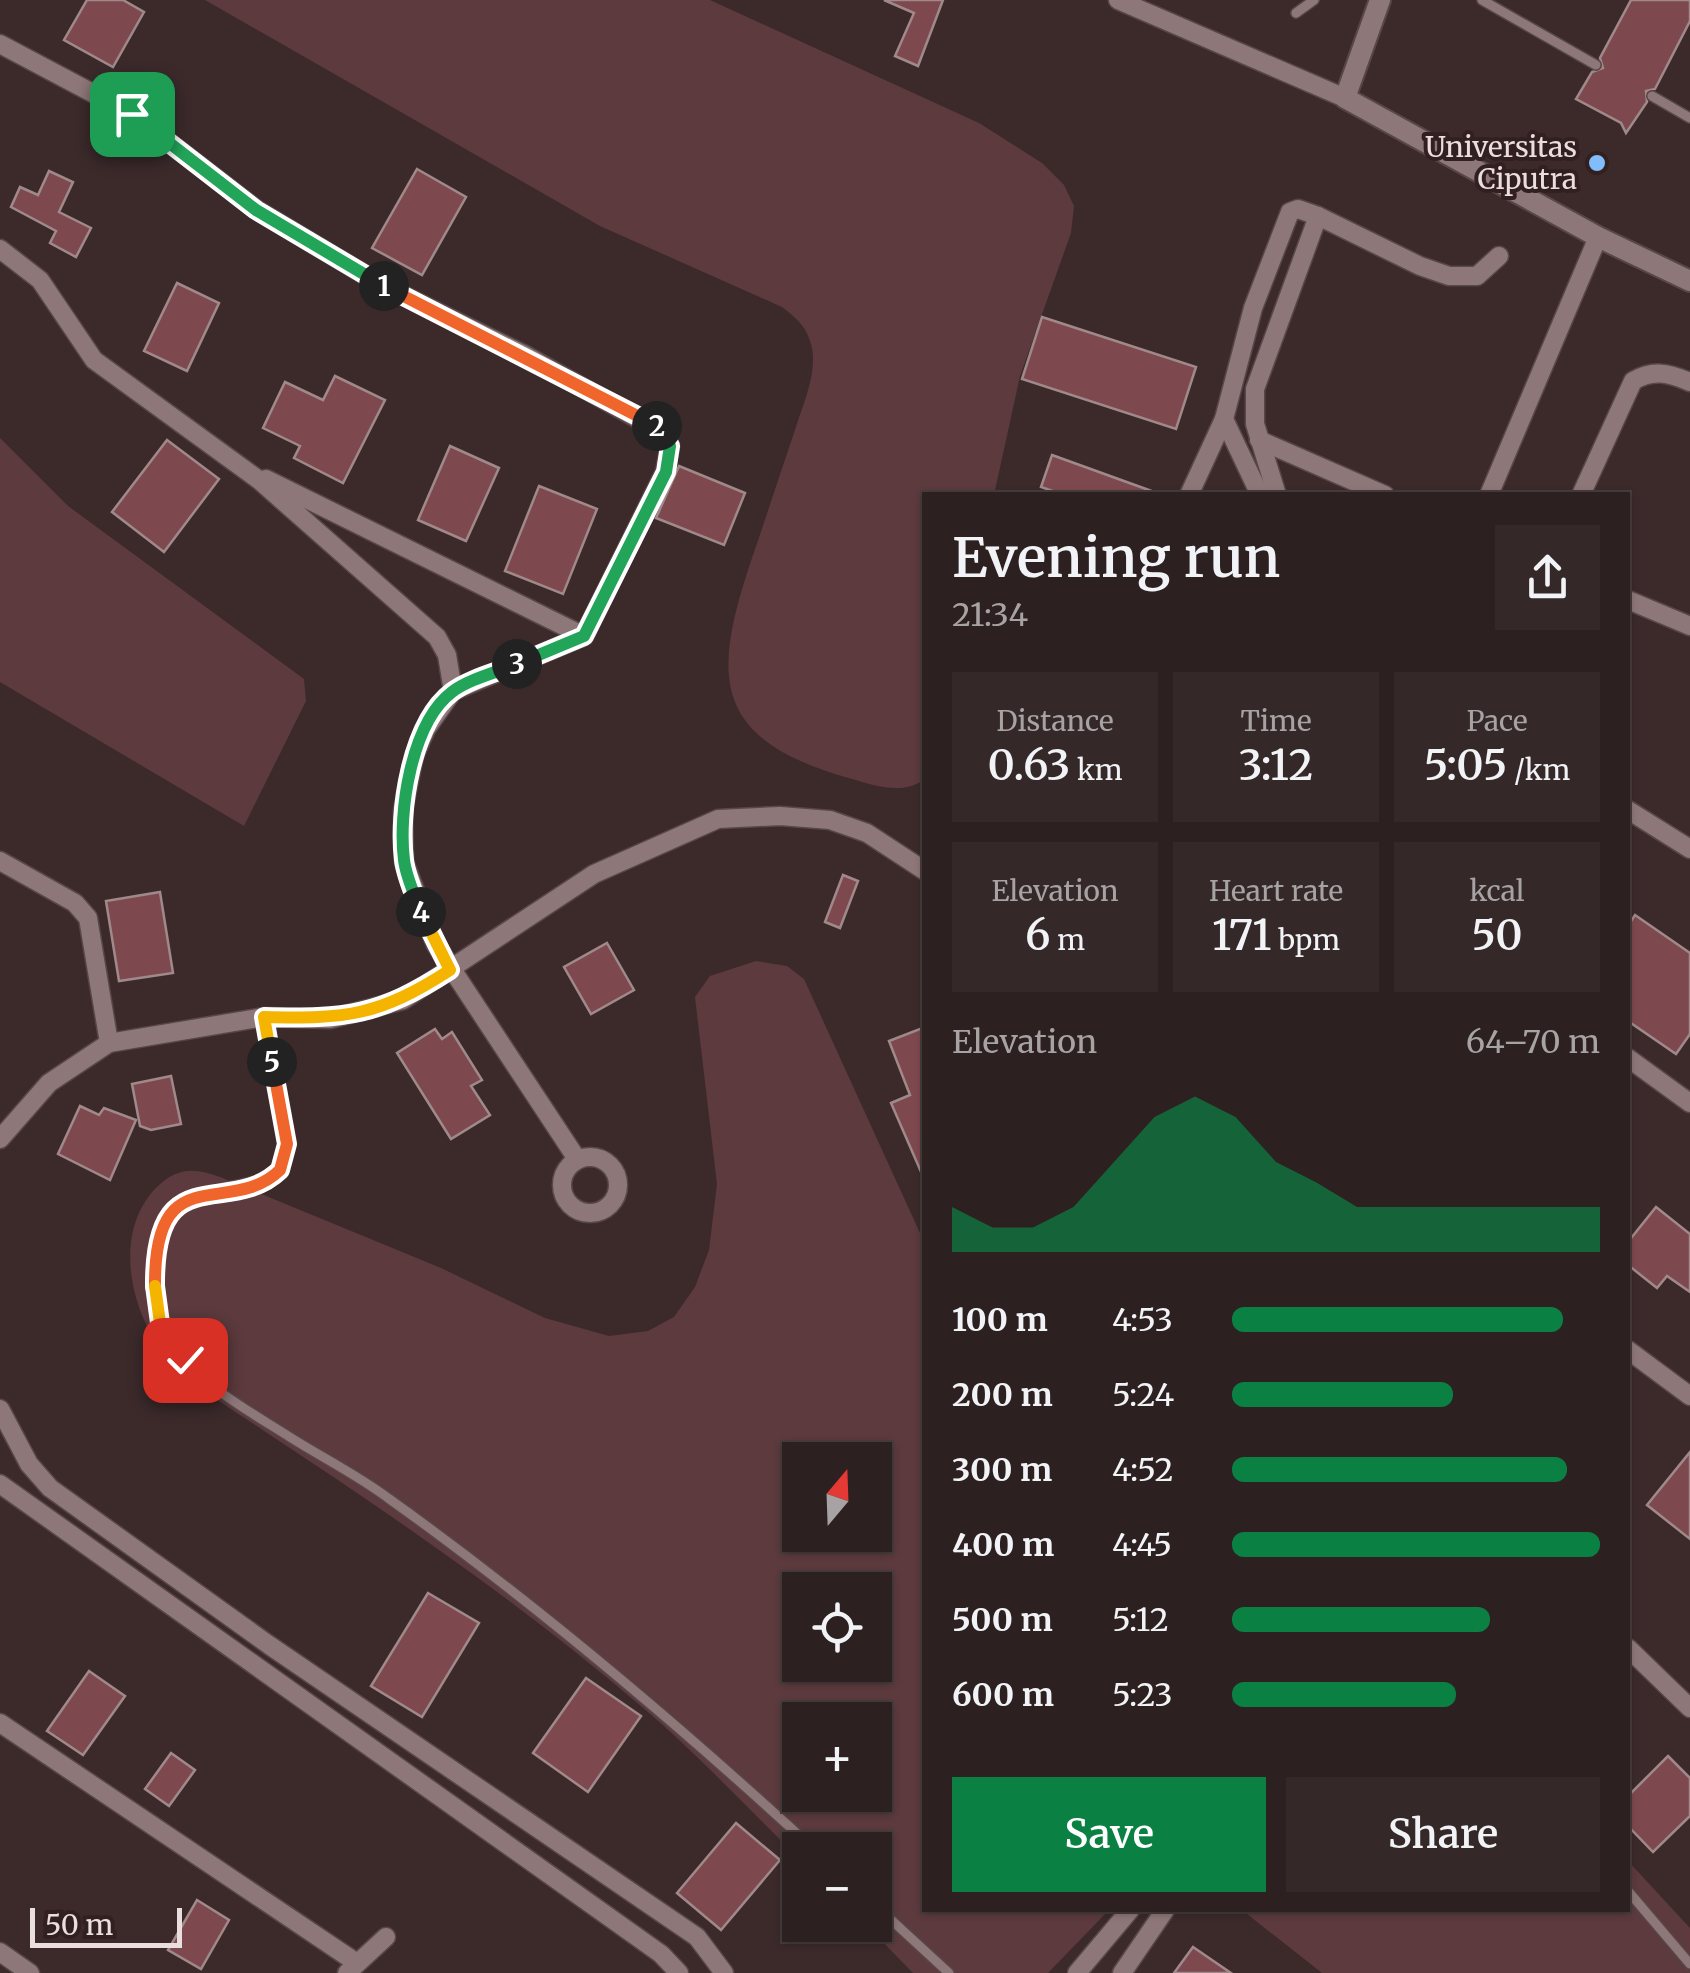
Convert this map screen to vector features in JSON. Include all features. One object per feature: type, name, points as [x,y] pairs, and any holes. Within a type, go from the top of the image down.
[{"type":"street","points":[[1118,0],[1345,98],[1598,237],[1688,276]]},
{"type":"street","points":[[1345,98],[1380,0]]},
{"type":"street","points":[[0,44],[132,114],[256,210],[382,285],[658,427],[670,446],[666,472],[584,636],[453,692],[426,729],[414,756],[403,810],[404,862],[419,908],[450,970],[577,1159]]},
{"type":"street","points":[[1190,492],[1224,420],[1253,308],[1288,214],[1298,209],[1318,216],[1449,276],[1477,276],[1498,256]]},
{"type":"street","points":[[1269,492],[1254,409],[1261,365],[1318,216]]},
{"type":"street","points":[[1490,492],[1598,237]]},
{"type":"street","points":[[0,249],[40,280],[94,360],[259,480],[437,637],[446,654],[453,692]]},
{"type":"street","points":[[1582,492],[1633,381],[1646,373],[1665,373],[1690,382]]},
{"type":"street","points":[[1224,420],[1269,492]]},
{"type":"street","points":[[1260,440],[1379,492]]},
{"type":"street","points":[[259,480],[280,484],[584,636]]},
{"type":"street","points":[[1630,601],[1690,626]]},
{"type":"street","points":[[1630,811],[1690,849]]},
{"type":"street","points":[[0,1139],[49,1083],[109,1043],[264,1017],[330,1019],[404,1000],[594,874],[718,820],[780,816],[830,820],[867,833],[922,869]]},
{"type":"street","points":[[0,861],[75,903],[88,918],[109,1043]]},
{"type":"street","points":[[1630,1059],[1690,1102]]},
{"type":"street","points":[[1630,1351],[1690,1396]]},
{"type":"street","points":[[0,1409],[36,1473],[65,1500],[268,1645],[696,1937],[724,1973]]},
{"type":"street","points":[[0,1484],[378,1750],[661,1954],[679,1973]]},
{"type":"street","points":[[1630,1650],[1690,1708]]},
{"type":"street","points":[[0,1723],[352,1968],[386,1937]]},
{"type":"street","points":[[1077,1973],[1128,1912]]},
{"type":"street","points":[[1122,1973],[1164,1912]]},
{"type":"street","points":[[0,1952],[30,1973]]},
{"type":"lane","points":[[1296,13],[1314,0]]},
{"type":"lane","points":[[1482,0],[1596,65]]},
{"type":"lane","points":[[1652,96],[1690,118]]},
{"type":"lane","points":[[264,1017],[287,1144],[284,1161],[274,1175],[192,1198],[172,1214],[157,1245],[154,1266],[155,1297],[168,1340],[185,1360],[248,1410],[387,1496],[661,1709],[795,1832]]},
{"type":"lane","points":[[1630,1893],[1690,1964]]},
{"type":"lane","points":[[892,1921],[949,1973]]},
{"type":"shaded area","points":[[205,0],[710,0],[979,123],[1042,163],[1064,185],[1074,206],[1071,233],[1020,376],[995,492],[922,492],[922,781],[906,787],[886,787],[801,761],[769,743],[747,722],[734,698],[729,670],[738,602],[812,374],[813,352],[805,330],[782,307],[600,226]]},
{"type":"shaded area","points":[[0,438],[68,506],[304,679],[306,701],[244,826],[0,682]]},
{"type":"shaded area","points":[[756,961],[787,966],[804,979],[922,1237],[922,1912],[1107,1912],[1048,1973],[913,1973],[883,1942],[892,1942],[892,1832],[782,1832],[782,1841],[683,1744],[568,1646],[418,1535],[191,1380],[155,1340],[132,1282],[131,1240],[145,1202],[165,1180],[180,1172],[195,1171],[220,1177],[441,1268],[545,1318],[609,1336],[648,1331],[674,1317],[695,1287],[709,1250],[717,1184],[695,997],[710,976]]},
{"type":"shaded area","points":[[1630,1863],[1690,1928],[1690,1973],[1322,1973],[1245,1912],[1630,1912]]},
{"type":"building","points":[[87,0],[123,0],[144,12],[113,67],[64,40]]},
{"type":"building","points":[[884,0],[943,0],[918,66],[895,56],[914,13]]},
{"type":"building","points":[[1631,0],[1690,0],[1690,21],[1655,89],[1646,91],[1647,102],[1626,133],[1621,123],[1576,99],[1592,72],[1603,68],[1600,58]]},
{"type":"building","points":[[417,169],[466,197],[422,275],[372,248]]},
{"type":"building","points":[[49,171],[73,182],[59,212],[91,228],[76,257],[50,243],[56,231],[11,207],[20,187],[38,195]]},
{"type":"building","points":[[177,283],[219,303],[187,371],[144,351]]},
{"type":"building","points":[[1042,317],[1196,367],[1176,429],[1022,379]]},
{"type":"building","points":[[335,376],[385,400],[343,483],[294,458],[300,446],[263,428],[285,382],[323,400]]},
{"type":"building","points":[[167,440],[219,479],[164,552],[112,512]]},
{"type":"building","points":[[450,446],[499,468],[466,541],[418,520]]},
{"type":"building","points":[[1052,455],[1154,492],[1055,492],[1041,487]]},
{"type":"building","points":[[679,466],[745,493],[724,545],[656,518]]},
{"type":"building","points":[[539,486],[597,509],[563,594],[505,571]]},
{"type":"building","points":[[843,875],[858,881],[840,928],[825,922]]},
{"type":"building","points":[[160,892],[173,973],[119,981],[106,901]]},
{"type":"building","points":[[1635,915],[1690,953],[1690,1034],[1676,1054],[1630,1022],[1630,923]]},
{"type":"building","points":[[607,943],[634,990],[591,1014],[564,967]]},
{"type":"building","points":[[922,1028],[922,1174],[891,1103],[910,1095],[889,1041]]},
{"type":"building","points":[[435,1029],[442,1039],[452,1032],[482,1080],[471,1086],[490,1115],[451,1139],[397,1053]]},
{"type":"building","points":[[171,1076],[181,1124],[151,1130],[140,1126],[132,1084]]},
{"type":"building","points":[[80,1106],[99,1115],[104,1108],[136,1120],[110,1180],[58,1154]]},
{"type":"building","points":[[1656,1207],[1690,1234],[1690,1292],[1667,1276],[1657,1288],[1630,1267],[1630,1240]]},
{"type":"building","points":[[1690,1452],[1690,1539],[1647,1505]]},
{"type":"building","points":[[428,1593],[479,1623],[422,1717],[371,1686]]},
{"type":"building","points":[[89,1671],[125,1696],[83,1755],[47,1731]]},
{"type":"building","points":[[586,1678],[641,1716],[588,1792],[533,1753]]},
{"type":"building","points":[[171,1753],[195,1770],[169,1806],[145,1789]]},
{"type":"building","points":[[1668,1756],[1690,1778],[1690,1816],[1653,1852],[1630,1828],[1630,1794]]},
{"type":"building","points":[[736,1823],[780,1860],[721,1930],[677,1893]]},
{"type":"building","points":[[197,1900],[229,1920],[201,1969],[168,1950]]},
{"type":"building","points":[[1193,1947],[1231,1973],[1174,1973]]},
{"type":"place","name":"Universitas Ciputra","points":[[1597,163]]},
{"type":"route","points":[[132,114],[256,210],[382,285],[525,354],[658,427],[666,434],[670,446],[666,472],[584,636],[453,692],[426,729],[414,756],[403,810],[404,862],[419,908],[450,970],[404,1000],[374,1010],[330,1019],[264,1017],[287,1144],[280,1170],[262,1180],[206,1192],[182,1204],[164,1226],[157,1245],[155,1297],[160,1323],[185,1360]]}]
